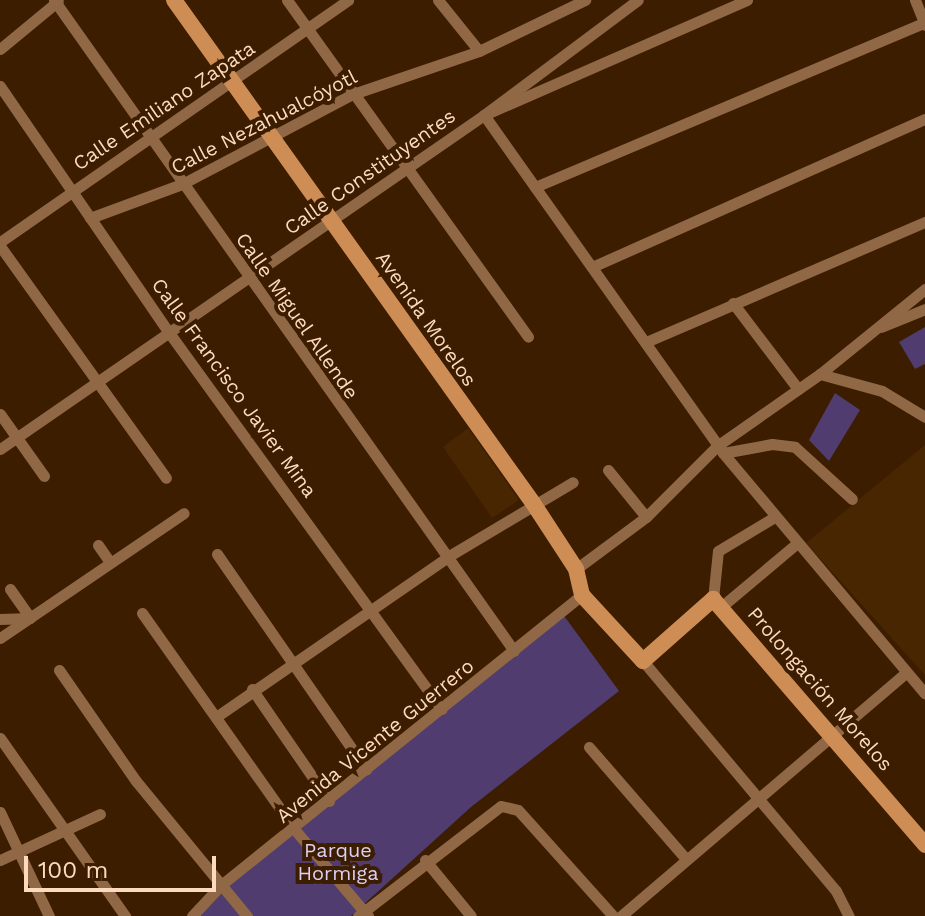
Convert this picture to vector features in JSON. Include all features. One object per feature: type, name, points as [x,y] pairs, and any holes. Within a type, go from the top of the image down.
[{"type":"main road","name":"Avenida Morelos","points":[[174,0],[533,503],[576,569],[582,595],[643,661]]},
{"type":"main road","points":[[643,661],[717,603]]},
{"type":"main road","name":"Prolongación Morelos","points":[[717,603],[925,845]]},
{"type":"street","points":[[287,0],[528,337]]},
{"type":"street","name":"Calle Emiliano Zapata","points":[[0,244],[72,190],[309,31],[348,0]]},
{"type":"street","points":[[438,0],[479,51]]},
{"type":"street","name":"Calle Nezahualcóyotl","points":[[90,218],[182,184],[275,140],[353,94],[479,51],[585,0]]},
{"type":"street","name":"Calle Constituyentes","points":[[0,449],[484,115],[638,0]]},
{"type":"street","points":[[747,0],[484,115],[720,450],[795,545],[925,694]]},
{"type":"street","points":[[535,187],[925,24],[915,0]]},
{"type":"street","points":[[0,49],[56,1]]},
{"type":"street","name":"Calle Miguel Allende","points":[[56,1],[148,138],[251,278],[514,651]]},
{"type":"street","name":"Calle Francisco Javier Mina","points":[[0,86],[170,334],[371,608],[441,709]]},
{"type":"street","points":[[592,267],[925,119]]},
{"type":"street","points":[[646,342],[925,222]]},
{"type":"street","points":[[0,244],[166,478]]},
{"type":"street","points":[[576,569],[646,517],[720,450],[925,289]]},
{"type":"street","points":[[733,303],[798,389]]},
{"type":"street","points":[[877,328],[925,309]]},
{"type":"street","points":[[820,374],[882,391],[925,417]]},
{"type":"street","points":[[0,414],[44,476]]},
{"type":"street","points":[[720,450],[772,444],[795,447],[852,499]]},
{"type":"street","points":[[608,470],[646,517]]},
{"type":"street","points":[[216,717],[291,661],[449,556],[533,503],[573,482]]},
{"type":"street","points":[[0,638],[109,561],[184,513]]},
{"type":"street","points":[[717,603],[718,551],[773,518]]},
{"type":"street","points":[[98,545],[109,561]]},
{"type":"street","points":[[717,603],[795,545]]},
{"type":"street","points":[[217,554],[366,769]]},
{"type":"street","points":[[10,589],[30,618]]},
{"type":"street","name":"Avenida Vicente Guerrero","points":[[192,916],[221,885],[295,830],[582,595]]},
{"type":"street","points":[[142,613],[295,830],[364,914],[425,860],[491,810],[518,810],[613,916]]},
{"type":"street","points":[[0,619],[30,618]]},
{"type":"street","points":[[643,661],[836,891],[849,916]]},
{"type":"street","points":[[59,670],[136,781],[247,916]]},
{"type":"street","points":[[621,916],[906,673]]},
{"type":"street","points":[[252,689],[329,801]]},
{"type":"street","points":[[0,738],[125,916]]},
{"type":"street","points":[[589,747],[686,859]]},
{"type":"street","points":[[0,812],[49,916]]},
{"type":"street","points":[[0,860],[17,849],[100,814]]},
{"type":"street","points":[[425,860],[471,916]]},
{"type":"shaded area","points":[[468,428],[519,500],[492,518],[443,447]]},
{"type":"shaded area","points":[[925,445],[925,675],[806,543]]},
{"type":"green space","points":[[925,327],[925,364],[915,369],[899,342]]},
{"type":"green space","points":[[835,393],[860,410],[829,461],[809,440]]},
{"type":"green space","name":"Parque Hormiga","points":[[562,613],[619,691],[471,807],[351,916],[192,916]]}]
